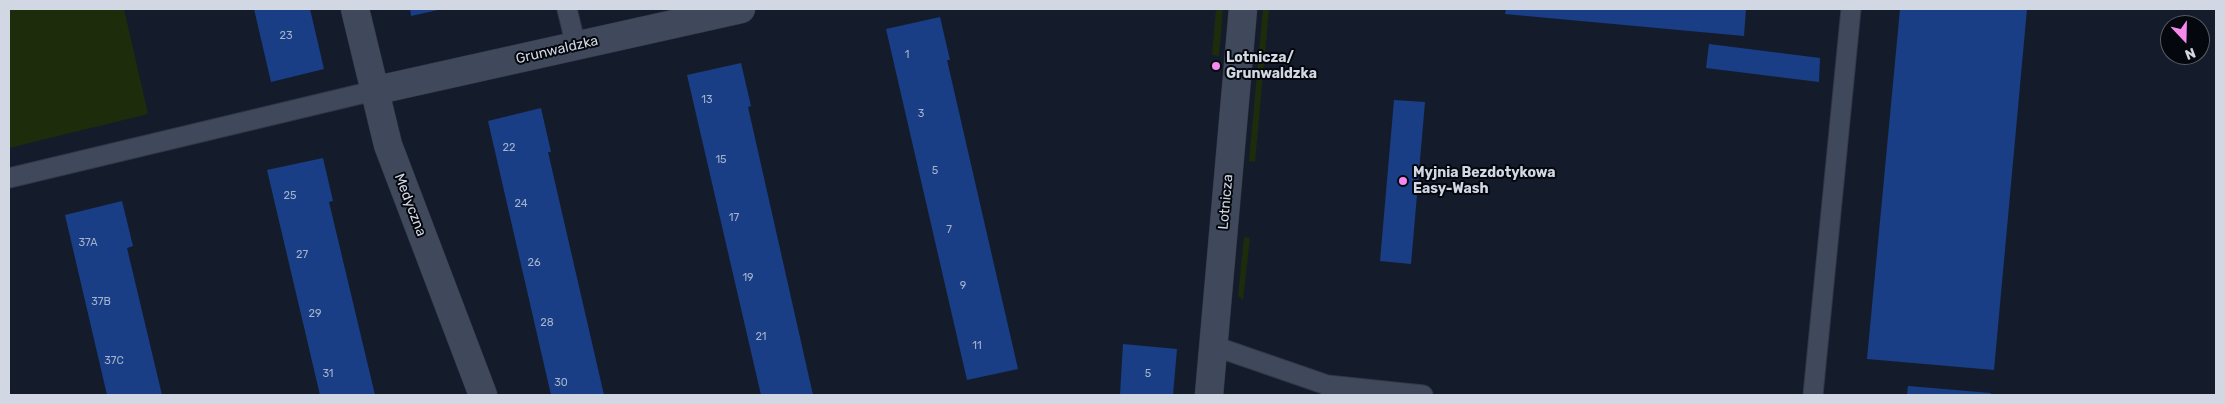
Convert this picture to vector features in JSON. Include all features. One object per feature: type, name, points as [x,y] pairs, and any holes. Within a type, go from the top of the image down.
[{"type":"street","name":"Medyczna","points":[[355,9],[373,91],[388,146],[483,395]]},
{"type":"street","name":"Grunwaldzka","points":[[373,91],[741,9]]},
{"type":"street","name":"Lotnicza","points":[[1209,395],[1243,9]]},
{"type":"lane","points":[[567,9],[576,46]]},
{"type":"lane","points":[[1813,395],[1851,9]]},
{"type":"lane","points":[[9,178],[373,91]]},
{"type":"lane","points":[[1214,346],[1331,390],[1423,395]]},
{"type":"green space","points":[[9,9],[124,9],[148,114],[9,148]]},
{"type":"green space","points":[[1216,9],[1223,9],[1219,56],[1212,55]]},
{"type":"green space","points":[[1263,9],[1269,9],[1255,162],[1249,161]]},
{"type":"green space","points":[[1244,237],[1250,238],[1243,300],[1238,296]]},
{"type":"building","points":[[254,9],[310,9],[324,69],[271,82]]},
{"type":"building","points":[[410,9],[438,9],[438,10],[411,16]]},
{"type":"building","points":[[1506,9],[1746,9],[1744,36],[1505,14]]},
{"type":"building","points":[[1900,9],[2027,9],[1994,370],[1867,359]]},
{"type":"building","points":[[940,17],[950,60],[947,60],[1018,369],[967,380],[886,29]]},
{"type":"building","points":[[1709,44],[1820,58],[1819,82],[1706,68]]},
{"type":"building","points":[[741,63],[751,106],[748,107],[813,395],[761,395],[687,75]]},
{"type":"building","name":"Myjnia Bezdotykowa Easy-Wash","points":[[1394,100],[1425,102],[1411,264],[1380,261]]},
{"type":"building","points":[[541,108],[551,152],[548,152],[604,395],[551,395],[488,121]]},
{"type":"building","points":[[323,158],[333,201],[329,202],[375,395],[320,395],[267,170]]},
{"type":"building","points":[[122,201],[133,246],[127,248],[162,395],[107,395],[65,215]]},
{"type":"building","points":[[1123,344],[1177,349],[1173,395],[1120,395]]},
{"type":"building","points":[[1908,386],[1991,393],[1991,395],[1907,395]]},
{"type":"place","name":"Lotnicza/ Grunwaldzka","points":[[1216,66]]},
{"type":"place","name":"Myjnia Bezdotykowa Easy-Wash","points":[[1403,181]]}]
